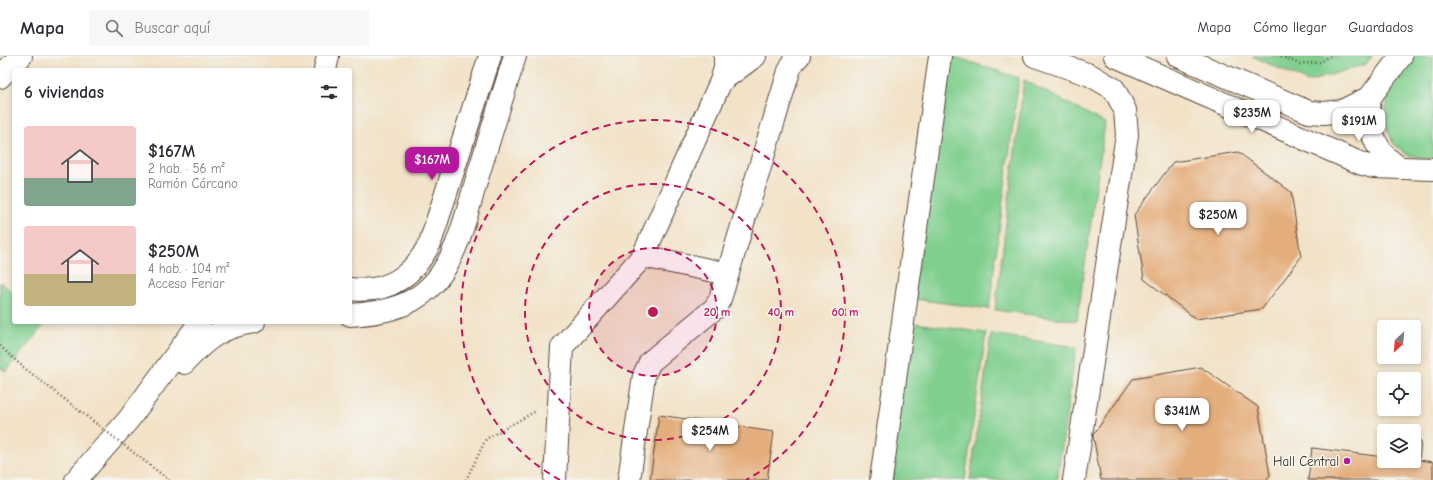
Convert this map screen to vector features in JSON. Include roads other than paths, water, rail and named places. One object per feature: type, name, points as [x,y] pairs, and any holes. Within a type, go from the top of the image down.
[{"type":"main road","points":[[0,77],[21,56]]},
{"type":"main road","points":[[325,68],[328,56]]},
{"type":"main road","points":[[352,289],[375,290],[388,286],[409,272],[424,254],[430,243],[490,56]]},
{"type":"main road","points":[[352,315],[384,311],[408,303],[428,289],[437,280],[446,267],[459,235],[515,56]]},
{"type":"main road","points":[[555,480],[562,347],[643,256],[721,81],[725,68],[725,56]]},
{"type":"main road","points":[[721,81],[755,56]]},
{"type":"main road","points":[[629,480],[644,376],[650,362],[715,308],[720,299],[789,70],[793,62],[799,56]]},
{"type":"main road","points":[[880,480],[940,56]]},
{"type":"main road","points":[[1035,56],[1090,75],[1114,89],[1125,110],[1127,135],[1074,480]]},
{"type":"main road","points":[[1115,56],[1362,164],[1373,167],[1433,170]]},
{"type":"main road","points":[[1178,56],[1309,112],[1324,113],[1342,111],[1370,97],[1401,56]]},
{"type":"main road","points":[[1370,97],[1368,109],[1371,129],[1384,155],[1399,168]]},
{"type":"main road","points":[[643,256],[728,274]]},
{"type":"main road","points":[[76,480],[129,418],[199,324]]},
{"type":"main road","points":[[158,380],[184,364],[202,345],[216,334],[234,326],[244,324]]},
{"type":"place","name":"Hall Central","points":[[1347,461]]}]
